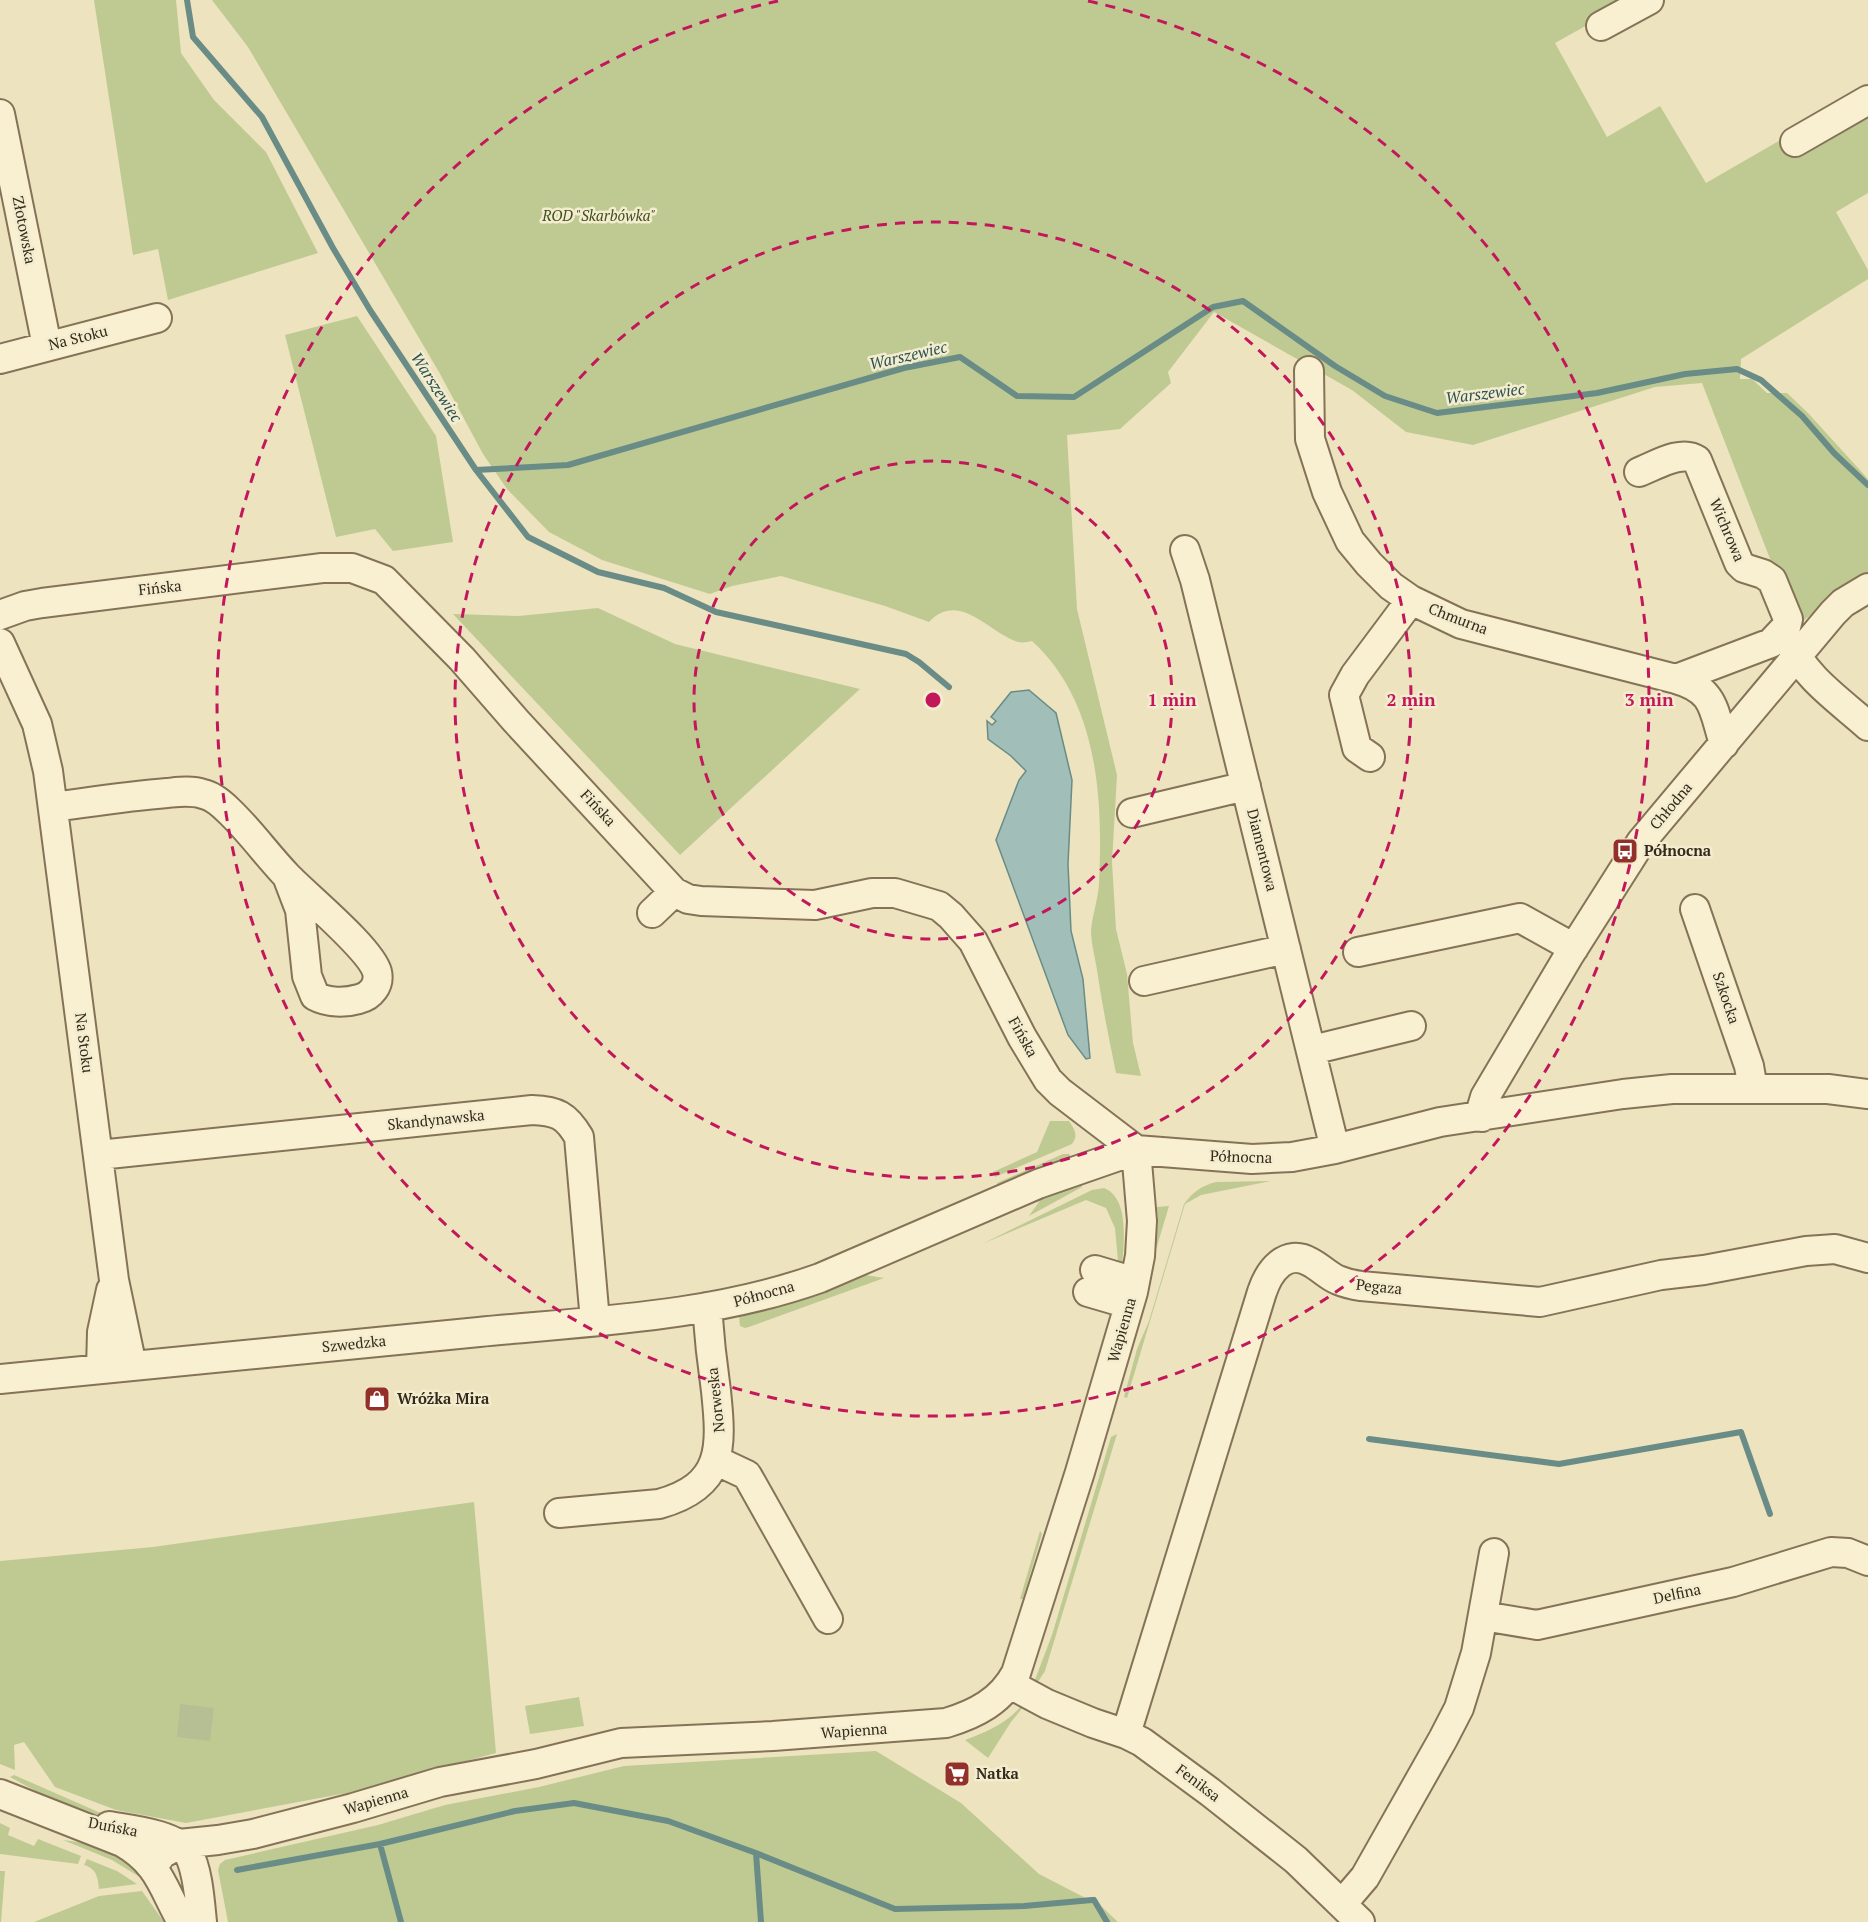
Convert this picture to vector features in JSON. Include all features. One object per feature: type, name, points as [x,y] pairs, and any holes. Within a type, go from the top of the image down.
[{"type":"street","points":[[1601,26],[1649,0]]},
{"type":"street","points":[[1795,142],[1868,100]]},
{"type":"street","name":"Złotowska","points":[[0,114],[47,346]]},
{"type":"street","name":"Na Stoku","points":[[0,359],[157,318]]},
{"type":"street","name":"Chmurna","points":[[1309,371],[1310,439],[1327,492],[1350,541],[1391,586],[1411,600],[1450,619],[1476,628],[1676,679],[1699,688],[1708,696],[1724,744]]},
{"type":"street","name":"Wichrowa","points":[[1639,472],[1683,456],[1692,456],[1697,460],[1739,563],[1744,568],[1764,574],[1772,580],[1788,619],[1785,630]]},
{"type":"street","name":"Diamentowa","points":[[1185,550],[1195,580],[1335,1149]]},
{"type":"street","name":"Fińska","points":[[0,615],[42,603],[322,568],[352,568],[384,580],[462,659],[674,892],[701,901],[815,905],[872,892],[894,893],[939,906],[951,916],[973,942],[1022,1037],[1048,1080],[1060,1092],[1136,1150]]},
{"type":"street","name":"Chłodna","points":[[1482,1117],[1485,1097],[1574,948],[1641,842],[1843,603],[1868,588]]},
{"type":"street","points":[[1370,757],[1357,748],[1344,695],[1355,675],[1411,600]]},
{"type":"street","points":[[1676,679],[1771,642],[1785,630],[1796,657],[1818,682],[1868,726]]},
{"type":"street","name":"Na Stoku","points":[[0,643],[39,731],[53,807],[114,1280],[132,1366]]},
{"type":"street","points":[[1132,813],[1246,786]]},
{"type":"street","points":[[53,807],[156,794],[190,792],[203,794],[213,798],[231,812],[287,876]]},
{"type":"street","points":[[652,913],[674,892]]},
{"type":"street","name":"Szkocka","points":[[1695,909],[1749,1066],[1753,1089]]},
{"type":"street","points":[[1358,952],[1520,918],[1574,948]]},
{"type":"street","points":[[1144,981],[1286,949]]},
{"type":"street","points":[[1312,1050],[1411,1026]]},
{"type":"street","name":"Północna","points":[[707,1307],[765,1295],[819,1278],[1038,1184],[1136,1150],[1269,1159],[1303,1156],[1440,1122],[1623,1094],[1672,1089],[1828,1089],[1868,1094]]},
{"type":"street","name":"Skandynawska","points":[[99,1155],[532,1110],[549,1111],[562,1116],[571,1123],[579,1137],[596,1321]]},
{"type":"street","name":"Wapienna","points":[[179,1844],[253,1834],[440,1782],[536,1764],[615,1734],[773,1737],[946,1723],[980,1709],[1002,1694],[1016,1673],[1059,1541],[1132,1293],[1140,1256],[1142,1221],[1136,1150]]},
{"type":"street","name":"Pegaza","points":[[1126,1734],[1262,1292],[1271,1271],[1279,1263],[1297,1258],[1308,1260],[1337,1280],[1361,1286],[1529,1302],[1562,1298],[1661,1275],[1704,1270],[1814,1250],[1835,1249],[1868,1258]]},
{"type":"street","name":"Na Stoku","points":[[101,1369],[102,1332],[114,1280]]},
{"type":"street","points":[[1091,1281],[1132,1293]]},
{"type":"street","name":"Szwedzka","points":[[0,1379],[596,1321],[707,1307]]},
{"type":"street","name":"Norweska","points":[[559,1513],[659,1504],[675,1500],[706,1477],[715,1460],[720,1443],[707,1307]]},
{"type":"street","points":[[715,1460],[747,1475],[828,1620]]},
{"type":"street","name":"Delfina","points":[[1483,1616],[1537,1625],[1733,1582],[1831,1551],[1848,1553],[1868,1562]]},
{"type":"street","points":[[1351,1913],[1365,1877],[1452,1722],[1472,1671],[1494,1553]]},
{"type":"street","name":"Feniksa","points":[[1010,1684],[1047,1704],[1142,1742],[1296,1860],[1351,1913]]},
{"type":"street","name":"Duńska","points":[[0,1794],[122,1842],[139,1852],[153,1866]]},
{"type":"street","name":"Duńska","points":[[46,1812],[150,1834],[179,1844]]},
{"type":"street","points":[[182,1922],[153,1866],[162,1854],[179,1844],[191,1860],[202,1922]]},
{"type":"green space","points":[[94,0],[176,0],[181,53],[214,100],[266,152],[318,253],[168,300],[158,249],[133,255]]},
{"type":"green space","name":"ROD \"Skarbówka\"","points":[[212,0],[1632,0],[1555,43],[1607,137],[1660,106],[1706,183],[1791,134],[1868,113],[1868,193],[1836,212],[1868,270],[1868,279],[1741,359],[1740,379],[1752,379],[1767,393],[1787,393],[1868,479],[1868,579],[1835,597],[1796,626],[1702,383],[1655,387],[1473,445],[1406,432],[1352,390],[1214,312],[1168,372],[1171,383],[1120,429],[1067,435],[1077,609],[1117,775],[1112,862],[1116,929],[1127,974],[1133,1043],[1141,1076],[1116,1073],[1091,934],[1099,884],[1100,852],[1100,820],[1092,754],[1084,723],[1071,693],[1054,666],[1032,641],[1018,642],[963,612],[951,610],[940,613],[929,622],[885,606],[781,576],[732,586],[710,594],[602,560],[549,532],[507,489],[483,454],[439,372],[248,47]]},
{"type":"green space","points":[[357,316],[436,436],[453,542],[393,551],[375,529],[336,537],[285,335]]},
{"type":"green space","points":[[598,608],[675,644],[860,689],[680,855],[453,614],[519,616]]},
{"type":"green space","points":[[1050,1121],[1069,1121],[1075,1135],[1072,1144],[995,1177],[993,1172],[1037,1152]]},
{"type":"green space","points":[[1063,1154],[1069,1154],[1071,1157],[1003,1188],[998,1186],[997,1183]]},
{"type":"green space","points":[[1271,1181],[1201,1195],[1185,1204],[1127,1398],[1124,1397],[1137,1349],[1149,1321],[1184,1204],[1198,1190],[1216,1182]]},
{"type":"green space","points":[[1082,1185],[1082,1187],[1029,1216],[1041,1199]]},
{"type":"green space","points":[[1104,1188],[1113,1194],[1122,1213],[1124,1237],[1122,1271],[1119,1272],[1115,1228],[1106,1208],[1086,1200],[982,1244],[1092,1190]]},
{"type":"green space","points":[[1169,1206],[1154,1253],[1158,1224],[1157,1207]]},
{"type":"green space","points":[[859,1274],[884,1278],[749,1327],[740,1326],[739,1316]]},
{"type":"green space","points":[[1117,1434],[1045,1671],[1034,1688],[1033,1685],[1052,1635],[1111,1437]]},
{"type":"green space","points":[[474,1502],[496,1753],[352,1792],[186,1823],[116,1810],[55,1787],[24,1742],[14,1745],[15,1770],[0,1764],[0,1561],[153,1547]]},
{"type":"green space","points":[[1040,1531],[1042,1534],[1023,1599],[1020,1599]]},
{"type":"green space","points":[[579,1697],[584,1726],[530,1734],[525,1706]]},
{"type":"green space","points":[[180,1704],[214,1708],[210,1741],[177,1737]]},
{"type":"green space","points":[[1021,1706],[1024,1706],[988,1758],[965,1740],[1002,1723]]},
{"type":"green space","points":[[876,1751],[961,1803],[1039,1874],[1101,1906],[1118,1922],[228,1922],[218,1870],[220,1864],[225,1860],[378,1825],[445,1805],[539,1787],[624,1766]]},
{"type":"green space","points":[[14,1775],[112,1818],[65,1807],[10,1777]]},
{"type":"green space","points":[[0,1823],[10,1828],[8,1835],[34,1846],[38,1839],[81,1856],[78,1864],[0,1854]]},
{"type":"green space","points":[[63,1840],[108,1850],[124,1860],[143,1879],[112,1860]]},
{"type":"green space","points":[[87,1859],[117,1871],[137,1884],[99,1889],[94,1871],[84,1865]]},
{"type":"green space","points":[[0,1871],[5,1871],[1,1922],[0,1922]]},
{"type":"green space","points":[[142,1891],[164,1922],[34,1922],[99,1896]]},
{"type":"water","points":[[1029,690],[1056,713],[1072,780],[1068,864],[1071,931],[1083,979],[1090,1058],[1086,1059],[1068,1035],[996,840],[1019,780],[1026,771],[1011,756],[988,739],[987,721],[992,725],[996,721],[991,717],[1011,692]]},
{"type":"waterway","name":"Warszewiec","points":[[187,0],[193,37],[262,117],[333,248],[370,310],[476,470],[568,465],[904,368],[960,357],[1017,396],[1074,397],[1213,307],[1243,301],[1335,366],[1385,396],[1437,413],[1597,393],[1685,374],[1737,369],[1761,380],[1802,416],[1834,453],[1868,485]]},
{"type":"waterway","points":[[476,470],[528,537],[598,572],[664,588],[716,612],[906,654],[949,687]]},
{"type":"waterway","points":[[1369,1439],[1559,1464],[1741,1432],[1770,1514]]},
{"type":"waterway","points":[[237,1870],[380,1844],[515,1811],[574,1803],[668,1821],[756,1853],[895,1909],[1024,1906],[1092,1900]]},
{"type":"waterway","points":[[380,1844],[401,1922]]},
{"type":"waterway","points":[[756,1853],[761,1922]]},
{"type":"waterway","points":[[1094,1900],[1107,1922]]},
{"type":"place","name":"Północna","points":[[1625,851]]},
{"type":"place","name":"Wróżka Mira","points":[[377,1399]]},
{"type":"place","name":"Natka","points":[[957,1774]]}]
